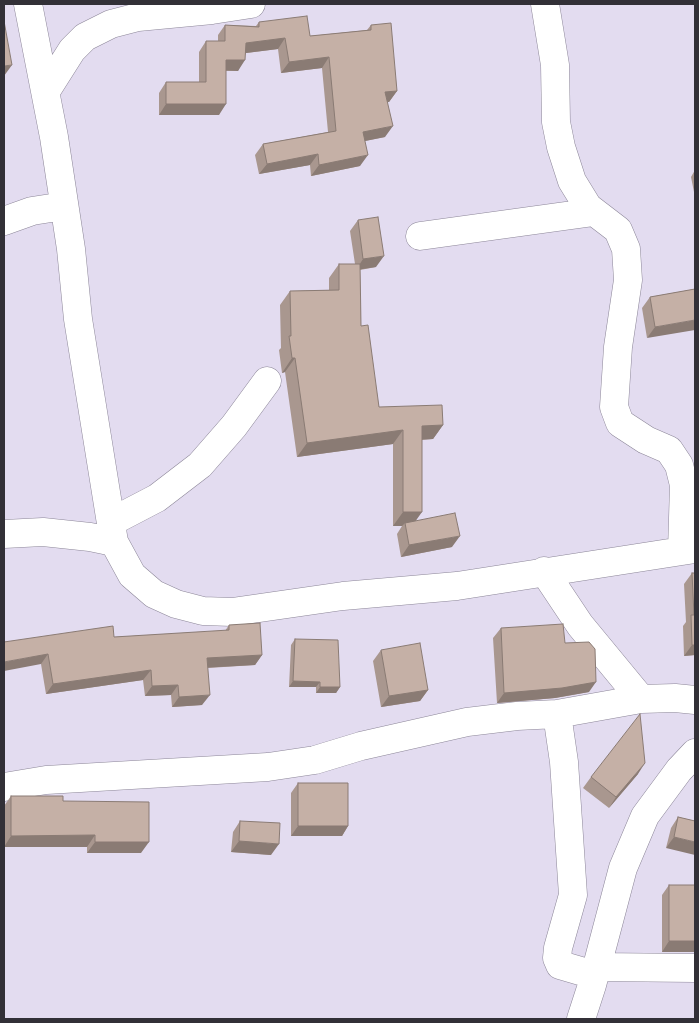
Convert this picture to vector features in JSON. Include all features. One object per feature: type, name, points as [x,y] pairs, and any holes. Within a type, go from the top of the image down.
[{"type":"street","points":[[28,4],[46,91],[71,249],[78,319],[112,532],[132,575],[154,594],[176,604],[203,611],[232,612],[343,596],[457,586],[689,550],[684,485],[679,465],[669,450],[646,440],[620,423],[614,407],[618,347],[628,280],[626,249],[618,230],[588,207],[572,181],[561,147],[555,108],[555,65],[545,4]]},
{"type":"street","points":[[46,91],[72,50],[85,37],[111,24],[138,17],[212,10],[251,4]]},
{"type":"street","points":[[4,221],[32,211],[64,206]]},
{"type":"street","points":[[420,236],[594,212]]},
{"type":"street","points":[[4,534],[43,532],[90,537],[112,532],[200,465],[234,426],[267,381]]},
{"type":"street","points":[[544,572],[580,625],[641,699]]},
{"type":"street","points":[[4,787],[46,780],[268,767],[315,760],[361,746],[467,722],[517,716],[557,714],[641,699],[675,698],[695,700]]},
{"type":"street","points":[[557,714],[564,762],[573,895],[558,948],[557,958],[560,965],[596,971],[695,968]]},
{"type":"street","points":[[580,1019],[596,971],[623,868],[645,816],[679,770],[695,754]]},
{"type":"building","points":[[307,16],[310,36],[371,30],[371,25],[391,23],[397,91],[385,92],[393,126],[363,132],[368,155],[319,165],[318,154],[267,164],[263,144],[336,131],[329,57],[289,62],[285,38],[246,43],[245,60],[226,60],[226,104],[166,104],[166,82],[206,82],[206,41],[225,41],[225,25],[259,27],[259,22]]},
{"type":"building","points":[[4,21],[12,65],[4,66]]},
{"type":"building","points":[[378,217],[384,256],[363,259],[358,220]]},
{"type":"building","points":[[339,264],[360,264],[361,326],[368,325],[379,407],[442,405],[443,425],[422,426],[422,512],[403,512],[403,430],[307,443],[295,358],[292,358],[289,336],[291,336],[290,291],[339,290]]},
{"type":"building","points":[[695,289],[695,320],[655,327],[650,297]]},
{"type":"building","points":[[455,513],[460,536],[409,545],[405,523]]},
{"type":"building","points":[[692,573],[695,573],[695,645],[692,645],[691,615],[694,615]]},
{"type":"building","points":[[260,623],[262,655],[207,658],[210,695],[179,697],[178,685],[152,686],[151,670],[53,684],[48,654],[4,662],[4,642],[113,626],[114,637],[229,630],[229,625]]},
{"type":"building","points":[[563,624],[565,643],[589,642],[595,649],[596,682],[562,688],[504,693],[501,628]]},
{"type":"building","points":[[295,639],[338,640],[340,687],[320,687],[320,682],[293,681]]},
{"type":"building","points":[[420,643],[428,690],[389,696],[381,650]]},
{"type":"building","points":[[640,714],[645,763],[616,797],[591,777]]},
{"type":"building","points":[[298,783],[348,783],[348,826],[298,826]]},
{"type":"building","points":[[11,796],[63,796],[63,801],[149,802],[149,842],[95,842],[95,835],[11,836]]},
{"type":"building","points":[[678,817],[695,821],[695,842],[674,837]]},
{"type":"building","points":[[240,821],[280,823],[279,844],[239,841]]},
{"type":"building","points":[[669,885],[695,885],[695,941],[669,941]]}]
